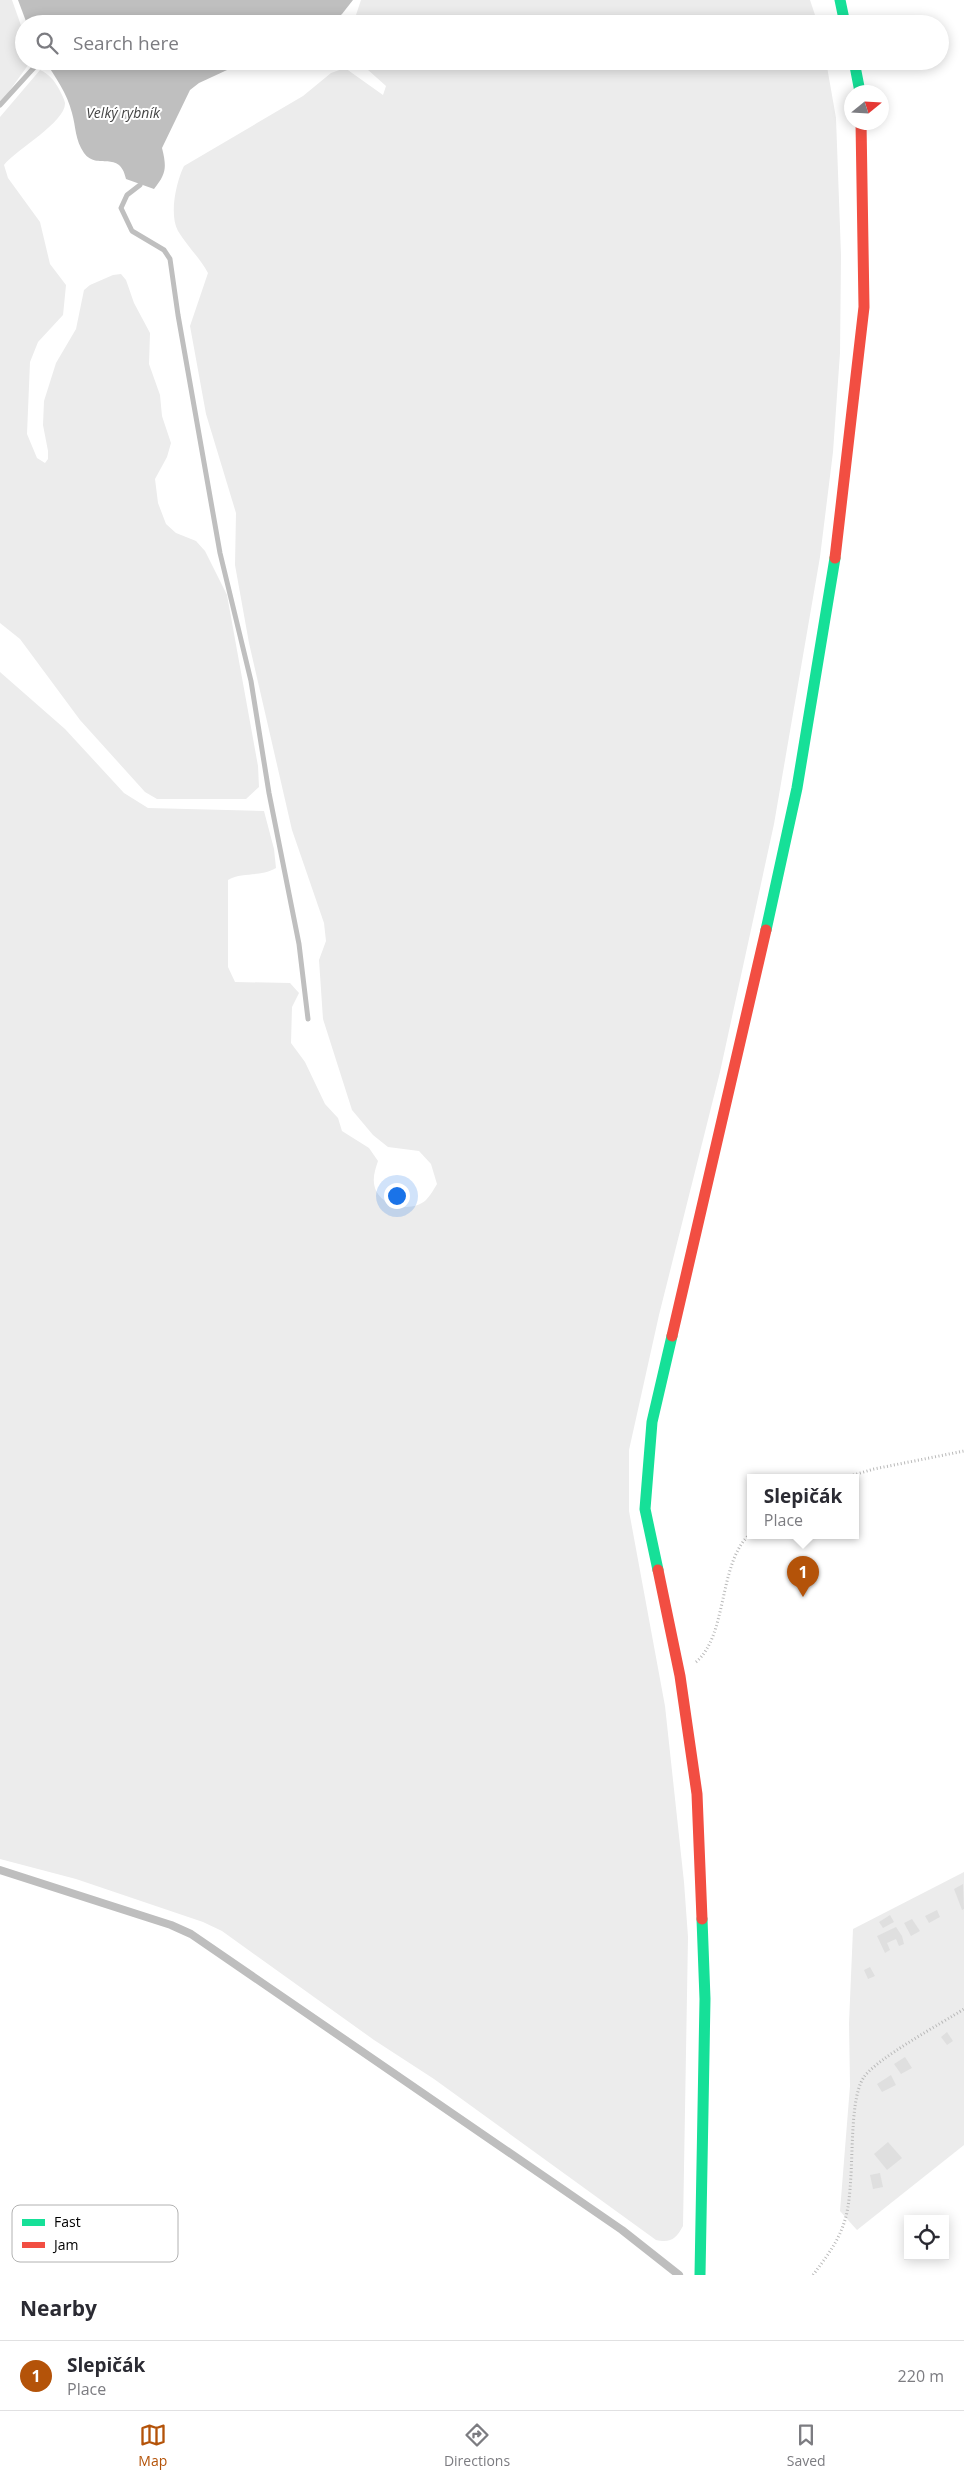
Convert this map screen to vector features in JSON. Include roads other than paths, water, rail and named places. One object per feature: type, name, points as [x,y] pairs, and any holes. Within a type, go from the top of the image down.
[{"type":"street","points":[[840,0],[844,15]]},
{"type":"street","points":[[856,70],[859,85]]},
{"type":"street","points":[[700,2275],[705,1998],[698,1794],[680,1676],[645,1509],[652,1422],[750,1004],[795,798],[832,582],[864,307],[861,130]]},
{"type":"lane","points":[[0,1870],[171,1925],[191,1934],[622,2230],[679,2275]]},
{"type":"water","points":[[18,0],[353,0],[341,15],[24,15]]},
{"type":"water","name":"Velký rybník","points":[[51,70],[227,70],[199,83],[190,90],[162,148],[165,161],[164,170],[161,179],[154,189],[126,179],[123,170],[114,162],[95,160],[89,158],[84,153],[77,138],[72,113],[61,86]]},
{"type":"waterway","points":[[0,105],[32,70]]},
{"type":"waterway","points":[[140,185],[127,195],[121,208],[132,231],[164,250],[170,259],[178,315],[220,553],[251,681],[269,793],[299,944],[308,1019]]},
{"type":"place","name":"Slepičák","points":[[803,1597]]}]
